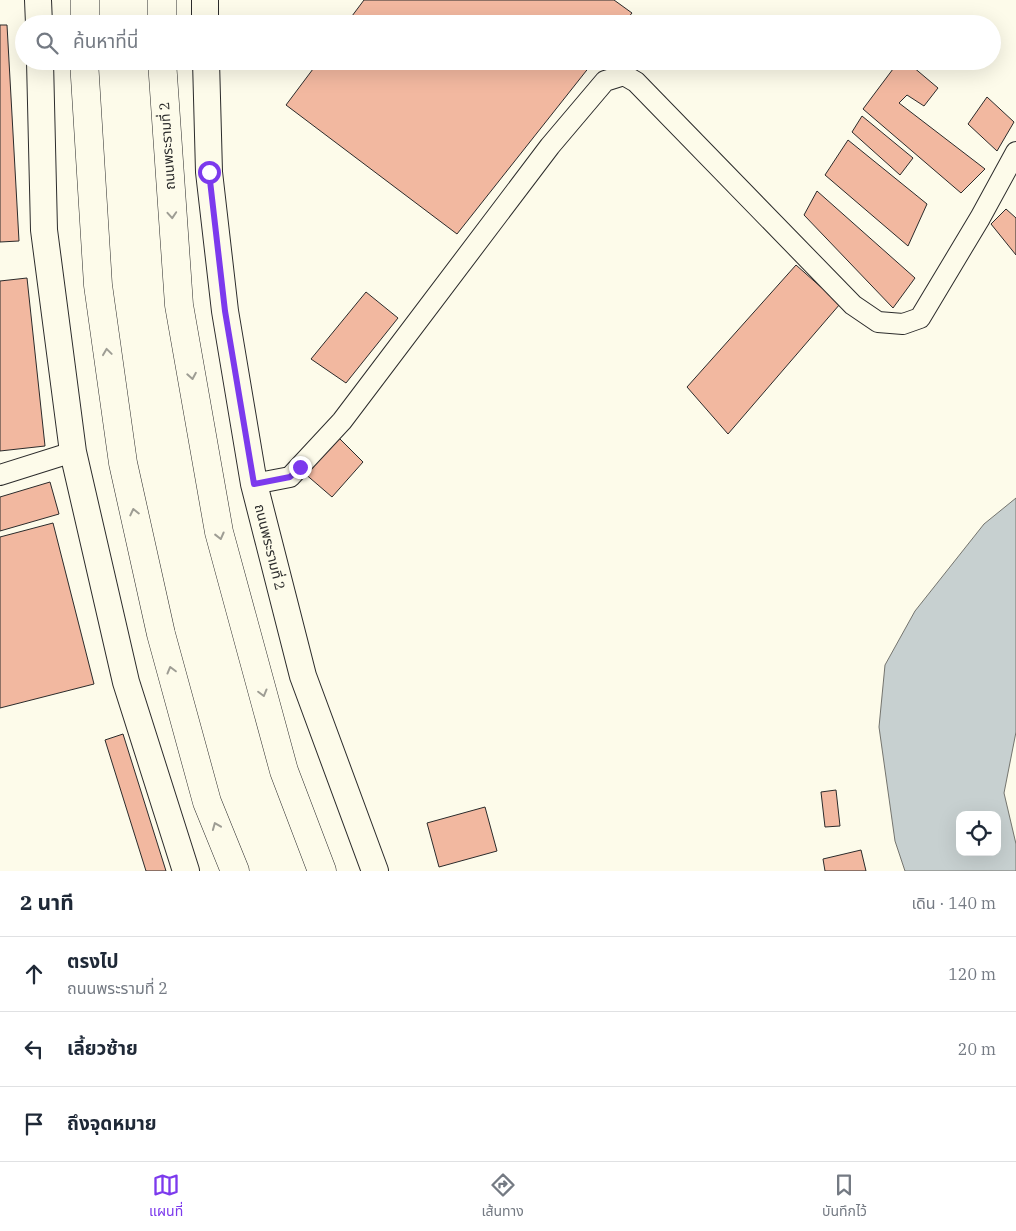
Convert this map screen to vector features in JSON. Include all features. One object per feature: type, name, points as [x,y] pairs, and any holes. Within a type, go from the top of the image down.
[{"type":"highway","points":[[85,0],[85,15]]},
{"type":"highway","points":[[162,0],[162,15]]},
{"type":"highway","points":[[85,70],[98,285],[123,463],[161,634],[207,802],[235,871]]},
{"type":"highway","name":"ถนนพระรามที่ 2","points":[[163,70],[179,305],[219,532],[284,771],[322,871]]},
{"type":"main road","points":[[38,0],[39,15]]},
{"type":"main road","points":[[205,0],[206,15]]},
{"type":"main road","points":[[40,70],[44,230],[73,452],[126,682],[186,871]]},
{"type":"main road","name":"ถนนพระรามที่ 2","points":[[206,70],[209,172],[225,311],[254,484],[303,676],[375,871]]},
{"type":"street","points":[[254,484],[290,477],[342,421],[550,146],[605,81],[624,75],[636,82],[853,305],[878,322],[903,324],[920,318],[980,218],[1016,152]]},
{"type":"street","points":[[0,475],[73,452]]},
{"type":"shaded area","points":[[1016,498],[1016,732],[1004,793],[1016,844],[1016,871],[905,871],[895,841],[879,727],[885,665],[915,611],[984,524]]},
{"type":"building","points":[[364,0],[614,0],[632,13],[630,15],[353,15]]},
{"type":"building","points":[[0,25],[7,25],[19,241],[0,242]]},
{"type":"building","points":[[312,70],[587,70],[457,234],[286,105]]},
{"type":"building","points":[[892,70],[917,70],[938,88],[924,106],[907,95],[899,103],[985,169],[961,193],[863,109]]},
{"type":"building","points":[[987,97],[1014,122],[997,151],[968,124]]},
{"type":"building","points":[[862,116],[913,158],[900,175],[852,132]]},
{"type":"building","points":[[848,140],[927,204],[908,246],[825,175]]},
{"type":"building","points":[[817,191],[915,278],[893,308],[804,215]]},
{"type":"building","points":[[1006,209],[1016,218],[1016,255],[991,224]]},
{"type":"building","points":[[796,265],[840,304],[728,434],[687,387]]},
{"type":"building","points":[[27,278],[45,446],[0,451],[0,281]]},
{"type":"building","points":[[366,292],[398,318],[346,383],[311,359]]},
{"type":"building","points":[[333,432],[363,462],[332,497],[303,472]]},
{"type":"building","points":[[50,482],[59,514],[0,531],[0,497]]},
{"type":"building","points":[[53,523],[94,684],[0,708],[0,537]]},
{"type":"building","points":[[123,734],[166,871],[146,871],[105,740]]},
{"type":"building","points":[[836,790],[840,826],[825,827],[821,792]]},
{"type":"building","points":[[485,807],[497,851],[439,867],[427,823]]},
{"type":"building","points":[[861,850],[866,871],[825,871],[823,859]]},
{"type":"route","points":[[209,172],[225,311],[254,484],[290,477],[300,467]]}]
